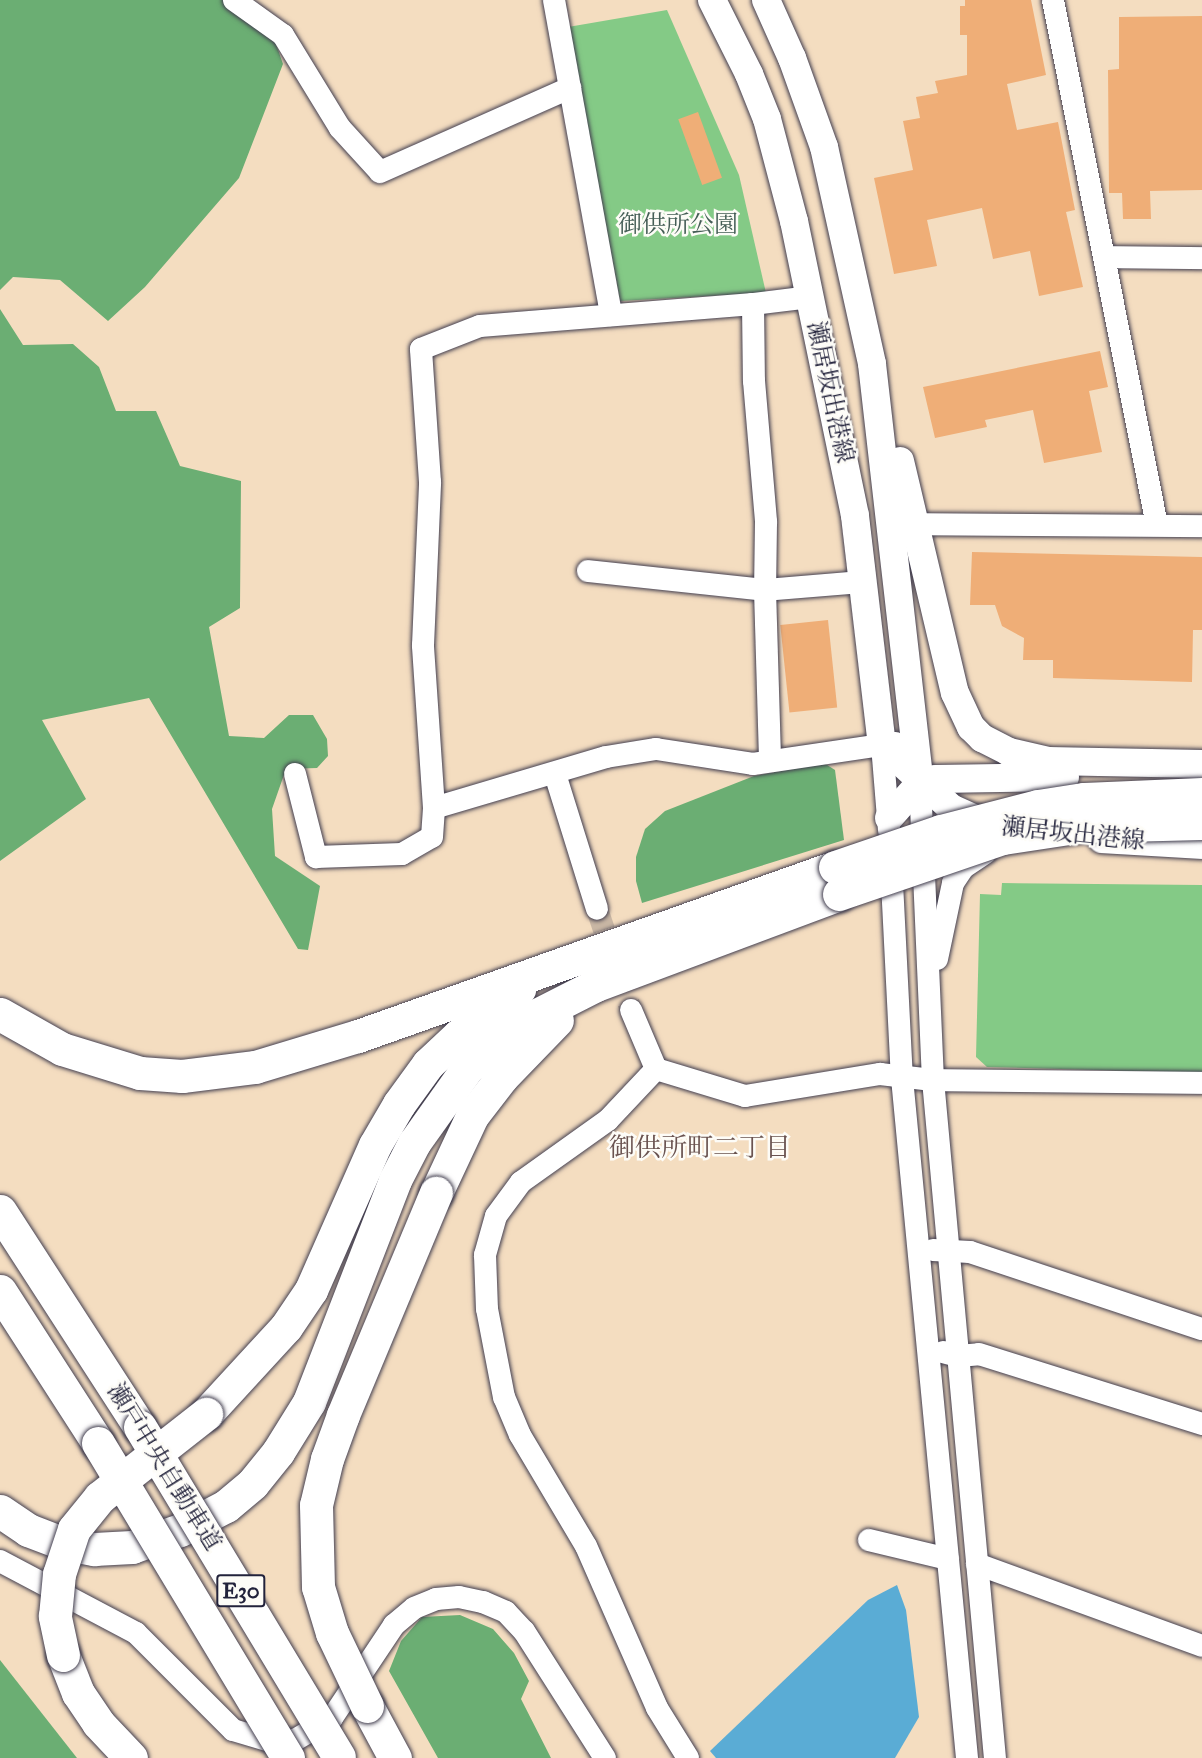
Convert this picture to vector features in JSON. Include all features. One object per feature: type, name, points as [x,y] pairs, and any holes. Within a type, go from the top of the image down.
[{"type":"highway","points":[[0,1511],[28,1530],[62,1543],[94,1549],[132,1547],[189,1525],[225,1506],[253,1483],[278,1452],[309,1402],[395,1180],[414,1143],[468,1067],[529,1019],[597,985],[837,880],[941,831],[1038,806],[1084,799],[1202,794]]},
{"type":"highway","points":[[0,1014],[30,1034],[100,1063],[140,1073],[182,1077],[217,1074],[297,1056],[555,964],[837,880],[1003,838],[1082,826],[1202,823]]},
{"type":"highway","points":[[131,1758],[98,1723],[78,1694],[63,1655],[55,1616],[59,1574],[74,1529],[100,1497],[206,1414],[286,1328],[311,1290],[375,1145],[399,1104],[428,1064],[482,1015],[555,964]]},
{"type":"highway","points":[[395,1758],[332,1633],[318,1587],[316,1505],[327,1459],[343,1415],[436,1193],[472,1116],[501,1077],[533,1041],[597,985]]},
{"type":"highway","name":"瀬戸中央自動車道","points":[[0,1211],[140,1427],[339,1758]]},
{"type":"highway","name":"瀬戸中央自動車道","points":[[0,1290],[98,1443],[288,1758]]},
{"type":"main road","name":"瀬居坂出港線","points":[[712,0],[749,74],[767,119],[810,297],[855,516],[882,745],[920,783],[972,819],[1004,829],[1062,837],[1202,845]]},
{"type":"main road","name":"瀬居坂出港線","points":[[766,0],[792,58],[824,147],[905,524],[955,693],[966,720],[982,738],[1009,752],[1048,761],[1202,764]]},
{"type":"main road","name":"瀬居坂出港線","points":[[905,524],[920,783]]},
{"type":"main road","name":"瀬居坂出港線","points":[[920,783],[954,778],[1065,777],[1202,769]]},
{"type":"main road","points":[[889,818],[920,783]]},
{"type":"street","points":[[234,0],[283,35],[340,128],[380,172],[570,88]]},
{"type":"street","points":[[554,0],[611,315]]},
{"type":"street","points":[[1053,0],[1157,525]]},
{"type":"street","points":[[1105,257],[1202,258]]},
{"type":"street","points":[[295,774],[316,858],[402,854],[432,837],[435,808],[423,645],[430,482],[420,349],[480,326],[753,304],[810,297]]},
{"type":"street","points":[[753,304],[754,381],[766,522],[765,590],[770,761]]},
{"type":"street","points":[[905,524],[1202,526]]},
{"type":"street","points":[[588,571],[765,590],[863,582]]},
{"type":"street","points":[[435,808],[606,757],[656,750],[753,764],[917,740]]},
{"type":"street","points":[[882,745],[889,818],[902,1078],[930,1349],[967,1758]]},
{"type":"street","points":[[555,774],[597,909]]},
{"type":"street","points":[[920,783],[933,1080],[995,1758]]},
{"type":"street","points":[[930,1001],[947,903],[963,868],[977,856],[999,847],[1062,837]]},
{"type":"street","points":[[631,1010],[656,1069]]},
{"type":"street","points":[[656,1069],[745,1096],[880,1074],[933,1080],[1202,1083]]},
{"type":"street","points":[[656,1069],[608,1120],[521,1182],[496,1216],[485,1255],[487,1309],[504,1396],[520,1435],[586,1545],[657,1708],[688,1758]]},
{"type":"street","points":[[920,1247],[948,1253],[970,1252],[1202,1329]]},
{"type":"street","points":[[930,1349],[958,1356],[979,1354],[1202,1424]]},
{"type":"street","points":[[869,1539],[948,1559]]},
{"type":"street","points":[[0,1561],[136,1633],[233,1730],[274,1742],[295,1740],[332,1718],[394,1626],[414,1608],[436,1599],[459,1597],[483,1602],[506,1612],[524,1631],[604,1758]]},
{"type":"street","points":[[977,1564],[1202,1646]]},
{"type":"green space","points":[[0,0],[239,0],[269,24],[283,64],[239,178],[145,287],[108,321],[60,280],[13,277],[0,290]]},
{"type":"green space","name":"御供所公園","points":[[667,10],[739,175],[766,293],[620,301],[568,27]]},
{"type":"green space","points":[[0,309],[23,345],[73,344],[99,367],[116,411],[156,411],[180,466],[241,481],[240,608],[209,627],[229,736],[264,738],[289,715],[313,715],[327,739],[328,756],[317,768],[286,769],[272,809],[275,856],[320,886],[308,950],[298,949],[149,698],[42,720],[86,799],[0,861]]},
{"type":"green space","points":[[824,763],[835,770],[844,840],[642,903],[636,881],[636,857],[645,829],[665,811],[754,776]]},
{"type":"green space","points":[[1002,883],[1202,885],[1202,1073],[987,1067],[976,1057],[980,894],[1001,895]]},
{"type":"green space","points":[[460,1615],[493,1629],[514,1653],[529,1681],[521,1699],[551,1758],[438,1758],[389,1671],[401,1641],[422,1617]]},
{"type":"green space","points":[[0,1660],[77,1758],[0,1758]]},
{"type":"water","points":[[897,1585],[906,1610],[919,1717],[895,1758],[716,1758],[710,1751],[868,1600]]},
{"type":"building","points":[[965,0],[1031,0],[1046,75],[1007,84],[1017,130],[1058,122],[1075,210],[1066,212],[1083,287],[1039,296],[1030,251],[993,259],[982,208],[927,220],[937,266],[894,274],[874,178],[913,170],[903,121],[920,118],[916,97],[938,93],[935,81],[967,75],[967,35],[960,35],[960,6],[965,6]]},
{"type":"building","points":[[1202,16],[1202,190],[1150,191],[1151,219],[1123,219],[1122,193],[1109,193],[1108,70],[1119,69],[1119,17]]},
{"type":"building","points":[[698,112],[722,178],[702,185],[678,119]]},
{"type":"building","points":[[1100,351],[1108,387],[1089,391],[1102,452],[1044,463],[1033,410],[985,420],[987,427],[935,438],[923,387]]},
{"type":"building","points":[[972,552],[1202,557],[1202,630],[1193,630],[1192,682],[1053,678],[1053,660],[1023,660],[1024,638],[1002,626],[995,605],[970,605]]},
{"type":"building","points":[[828,620],[837,708],[789,713],[780,625]]},
{"type":"tunnel","points":[[597,909],[631,1010]]},
{"type":"district","name":"御供所町二丁目","points":[[700,1148]]}]
